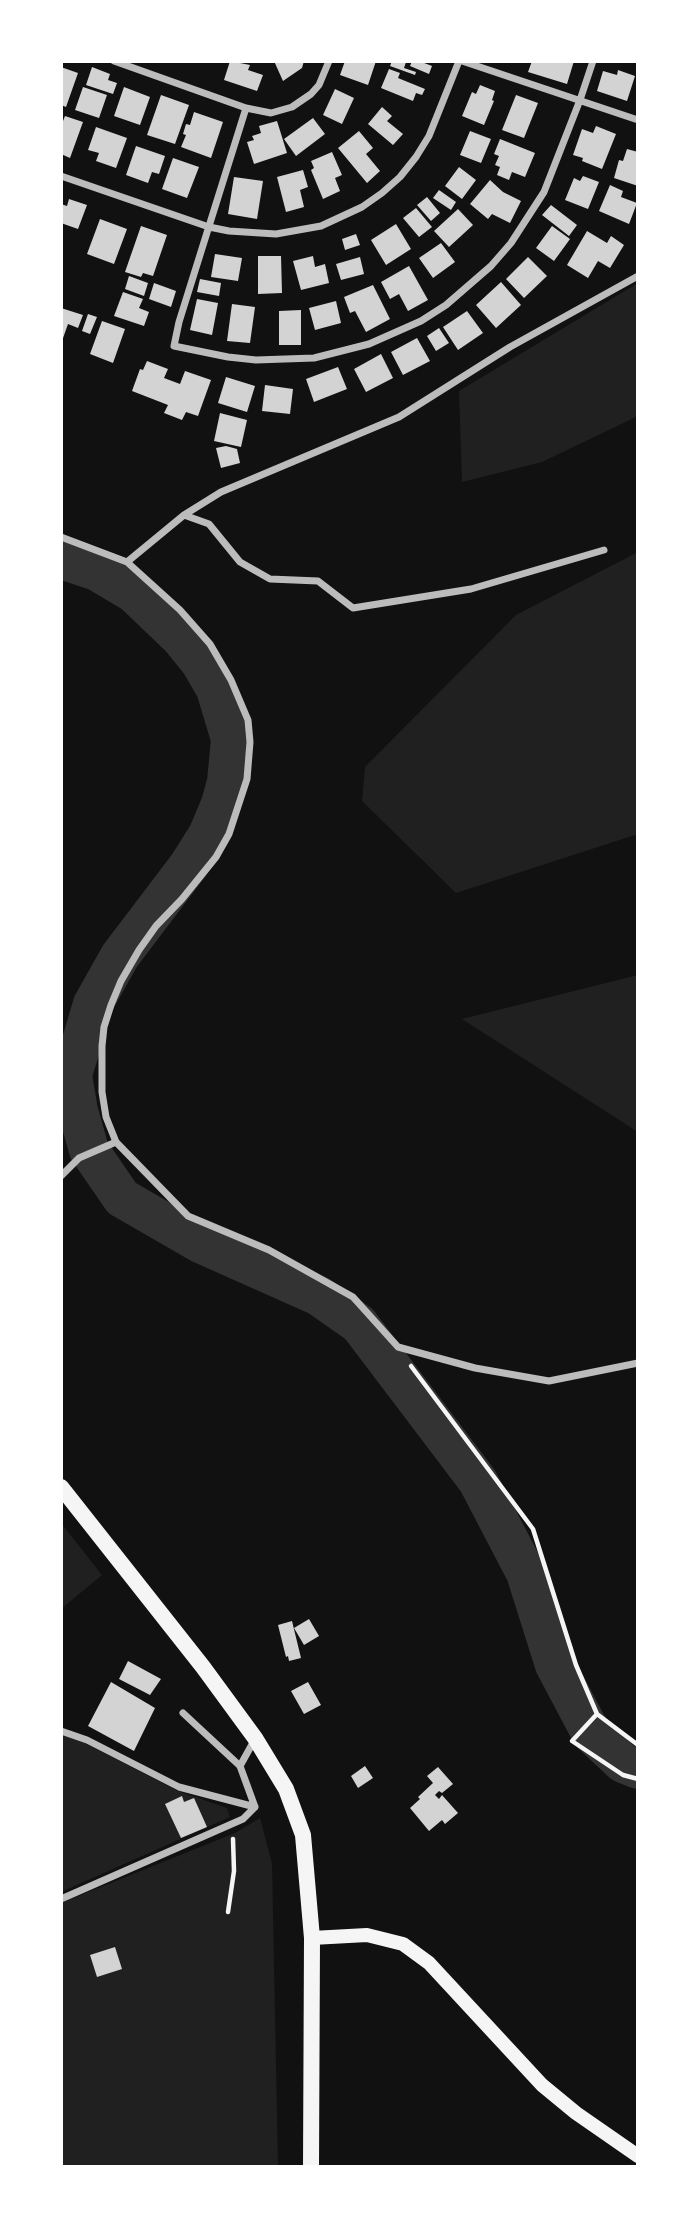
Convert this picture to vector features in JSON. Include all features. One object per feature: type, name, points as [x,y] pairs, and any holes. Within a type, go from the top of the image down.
[{"type":"main road","points":[[61,1488],[204,1667],[256,1738],[286,1789],[303,1835],[312,1938],[311,2167]]},
{"type":"main road","points":[[312,1938],[367,1935],[403,1944],[429,1962],[542,2085],[576,2113],[638,2156]]},
{"type":"street","points":[[114,61],[246,108],[271,113],[302,102],[319,85],[330,61]]},
{"type":"street","points":[[61,176],[209,227],[254,234],[299,232],[331,222],[362,207],[400,177],[429,136],[460,61],[638,120]]},
{"type":"street","points":[[246,108],[174,346],[256,360],[323,356],[396,334],[438,311],[470,287],[491,266],[511,243],[544,192],[593,61]]},
{"type":"street","points":[[127,562],[184,515],[221,492],[399,417],[510,347],[638,276]]},
{"type":"street","points":[[184,515],[209,524],[240,562],[270,579],[318,581],[353,608],[471,589],[604,550]]},
{"type":"street","points":[[61,537],[127,562],[180,610],[210,644],[241,701],[248,720],[250,742],[247,779],[229,834],[216,856],[139,950],[111,1005],[104,1027],[102,1092],[106,1117],[116,1142],[188,1216],[269,1250],[353,1297],[398,1347],[475,1368],[549,1381],[638,1363]]},
{"type":"street","points":[[61,1176],[79,1158],[116,1142]]},
{"type":"street","points":[[183,1713],[240,1766],[255,1807]]},
{"type":"street","points":[[61,1731],[88,1740],[179,1787],[255,1807]]},
{"type":"street","points":[[240,1766],[256,1738]]},
{"type":"street","points":[[61,1899],[233,1824],[243,1819],[255,1807]]},
{"type":"path","points":[[398,1347],[533,1530],[576,1665],[597,1714],[638,1745]]},
{"type":"path","points":[[597,1714],[572,1741],[623,1775],[638,1779]]},
{"type":"path","points":[[228,1912],[234,1871],[233,1824]]},
{"type":"shaded area","points":[[638,283],[638,416],[542,462],[462,482],[459,391]]},
{"type":"shaded area","points":[[638,552],[638,834],[456,893],[362,801],[365,767],[516,615]]},
{"type":"shaded area","points":[[638,975],[638,1132],[462,1019]]},
{"type":"shaded area","points":[[61,1523],[102,1575],[61,1609]]},
{"type":"shaded area","points":[[61,1734],[83,1742],[178,1791],[227,1808],[230,1817],[61,1892]]},
{"type":"shaded area","points":[[260,1818],[272,1863],[278,2167],[61,2167],[61,1903],[235,1833]]},
{"type":"building","points":[[230,61],[250,65],[248,70],[263,75],[257,91],[224,80]]},
{"type":"building","points":[[274,61],[304,61],[302,68],[283,81]]},
{"type":"building","points":[[345,61],[376,61],[368,85],[340,75]]},
{"type":"building","points":[[392,61],[406,62],[404,68],[416,72],[415,75],[390,66]]},
{"type":"building","points":[[412,61],[432,66],[429,74],[410,66]]},
{"type":"building","points":[[532,61],[574,61],[567,84],[528,72]]},
{"type":"building","points":[[61,67],[78,73],[66,107],[61,105]]},
{"type":"building","points":[[92,67],[110,74],[108,80],[117,83],[113,94],[86,85]]},
{"type":"building","points":[[389,69],[400,73],[398,78],[425,89],[422,95],[416,93],[413,101],[381,88]]},
{"type":"building","points":[[618,70],[635,76],[627,101],[597,91],[603,71],[617,75]]},
{"type":"building","points":[[480,85],[495,91],[494,101],[484,125],[462,116],[472,92],[476,94]]},
{"type":"building","points":[[83,87],[107,95],[99,118],[75,110]]},
{"type":"building","points":[[124,87],[150,97],[140,125],[114,116]]},
{"type":"building","points":[[335,89],[354,98],[342,124],[323,115]]},
{"type":"building","points":[[161,95],[189,105],[175,144],[147,135]]},
{"type":"building","points":[[516,95],[538,103],[524,138],[502,130]]},
{"type":"building","points":[[382,107],[392,116],[387,121],[403,134],[393,145],[368,124]]},
{"type":"building","points":[[194,112],[223,122],[211,158],[181,147],[186,135],[183,134],[186,124],[190,125]]},
{"type":"building","points":[[65,116],[83,122],[70,158],[61,154],[61,121]]},
{"type":"building","points":[[313,118],[325,134],[296,156],[284,139]]},
{"type":"building","points":[[277,121],[287,153],[254,164],[247,142],[254,140],[252,136],[261,133],[259,126]]},
{"type":"building","points":[[596,126],[616,134],[602,169],[573,155],[582,129],[593,133]]},
{"type":"building","points":[[96,127],[127,138],[116,168],[96,161],[99,153],[88,150]]},
{"type":"building","points":[[359,131],[373,148],[366,154],[380,171],[367,183],[338,148]]},
{"type":"building","points":[[470,131],[491,139],[481,163],[460,155]]},
{"type":"building","points":[[500,139],[535,153],[525,177],[512,172],[509,180],[497,175],[500,167],[495,165],[499,156],[494,154]]},
{"type":"building","points":[[136,146],[165,156],[159,174],[152,172],[148,183],[126,175]]},
{"type":"building","points":[[627,149],[638,152],[638,186],[614,178],[619,160],[623,161]]},
{"type":"building","points":[[332,152],[342,175],[335,178],[340,191],[323,199],[311,170],[314,168],[311,161]]},
{"type":"building","points":[[173,158],[199,167],[187,198],[162,189]]},
{"type":"building","points":[[459,167],[476,180],[462,199],[445,186]]},
{"type":"building","points":[[303,170],[308,187],[300,190],[304,207],[286,212],[277,177]]},
{"type":"building","points":[[583,176],[599,182],[588,209],[565,200],[574,178],[580,181]]},
{"type":"building","points":[[234,177],[263,181],[257,219],[228,214]]},
{"type":"building","points":[[490,180],[503,192],[521,201],[510,223],[492,214],[488,219],[470,204]]},
{"type":"building","points":[[610,185],[623,191],[621,197],[637,203],[629,224],[599,211]]},
{"type":"building","points":[[439,190],[456,202],[451,210],[433,198]]},
{"type":"building","points":[[427,197],[440,213],[431,221],[417,205]]},
{"type":"building","points":[[69,199],[87,205],[78,229],[61,223],[61,204],[67,206]]},
{"type":"building","points":[[551,205],[577,225],[569,236],[542,215]]},
{"type":"building","points":[[416,208],[432,227],[419,237],[403,218]]},
{"type":"building","points":[[458,209],[473,225],[449,247],[434,231]]},
{"type":"building","points":[[100,219],[127,229],[114,264],[87,254]]},
{"type":"building","points":[[396,224],[411,249],[386,265],[371,240]]},
{"type":"building","points":[[141,226],[167,235],[153,276],[143,273],[141,277],[125,272]]},
{"type":"building","points":[[552,226],[570,239],[554,261],[536,248]]},
{"type":"building","points":[[587,231],[607,243],[611,236],[624,245],[610,268],[598,261],[588,278],[567,265]]},
{"type":"building","points":[[356,234],[360,245],[345,250],[342,239]]},
{"type":"building","points":[[441,243],[455,262],[433,278],[419,258]]},
{"type":"building","points":[[215,254],[242,258],[238,281],[211,277]]},
{"type":"building","points":[[258,256],[281,256],[282,293],[258,294]]},
{"type":"building","points":[[313,256],[315,267],[325,264],[329,283],[301,290],[293,261]]},
{"type":"building","points":[[360,257],[364,274],[341,280],[336,264]]},
{"type":"building","points":[[528,257],[547,276],[524,298],[506,279]]},
{"type":"building","points":[[409,266],[428,300],[408,311],[399,294],[390,299],[381,282]]},
{"type":"building","points":[[129,276],[148,283],[144,296],[125,289]]},
{"type":"building","points":[[200,279],[221,283],[219,296],[197,292]]},
{"type":"building","points":[[501,282],[521,305],[496,328],[476,305]]},
{"type":"building","points":[[154,283],[176,291],[171,307],[149,299]]},
{"type":"building","points":[[373,285],[390,319],[366,332],[355,311],[350,313],[344,297]]},
{"type":"building","points":[[123,292],[143,299],[139,308],[149,312],[144,326],[114,316]]},
{"type":"building","points":[[197,299],[218,303],[212,335],[190,330]]},
{"type":"building","points":[[336,301],[341,323],[315,330],[309,308]]},
{"type":"building","points":[[232,304],[255,307],[250,343],[227,341]]},
{"type":"building","points":[[61,308],[83,315],[78,328],[68,324],[62,341]]},
{"type":"building","points":[[301,310],[301,345],[279,345],[279,311]]},
{"type":"building","points":[[467,311],[483,333],[458,350],[443,327]]},
{"type":"building","points":[[88,314],[97,317],[90,334],[82,331]]},
{"type":"building","points":[[102,321],[125,329],[113,363],[90,354]]},
{"type":"building","points":[[439,328],[449,343],[436,351],[427,336]]},
{"type":"building","points":[[417,338],[430,361],[403,375],[391,352]]},
{"type":"building","points":[[381,354],[393,378],[366,392],[354,369]]},
{"type":"building","points":[[147,361],[168,369],[164,378],[180,384],[185,371],[211,380],[198,416],[186,412],[182,420],[164,413],[168,405],[132,391],[140,369],[143,370]]},
{"type":"building","points":[[338,367],[347,389],[314,402],[306,379]]},
{"type":"building","points":[[226,377],[255,386],[247,412],[218,403]]},
{"type":"building","points":[[265,385],[293,389],[290,414],[262,411]]},
{"type":"building","points":[[220,413],[247,420],[241,447],[214,441]]},
{"type":"building","points":[[226,446],[237,449],[240,463],[221,468],[216,448]]},
{"type":"building","points":[[309,1619],[319,1636],[304,1645],[294,1628]]},
{"type":"building","points":[[292,1621],[301,1658],[289,1661],[278,1625]]},
{"type":"building","points":[[128,1661],[161,1679],[150,1695],[119,1679]]},
{"type":"building","points":[[111,1682],[155,1708],[134,1751],[88,1726]]},
{"type":"building","points":[[308,1682],[321,1705],[304,1714],[291,1691]]},
{"type":"building","points":[[365,1766],[373,1778],[358,1788],[351,1776]]},
{"type":"building","points":[[438,1767],[453,1784],[435,1795],[439,1799],[442,1795],[458,1813],[445,1824],[442,1820],[429,1831],[410,1808],[433,1783],[427,1776]]},
{"type":"building","points":[[182,1796],[184,1802],[194,1798],[207,1827],[181,1838],[165,1804]]},
{"type":"building","points":[[115,1947],[122,1969],[97,1977],[90,1955]]},
{"type":"waterway","points":[[61,559],[97,571],[134,593],[180,637],[201,663],[216,689],[231,739],[227,782],[208,835],[189,865],[120,956],[93,1004],[72,1075],[78,1111],[89,1150],[122,1198],[200,1243],[319,1296],[359,1324],[478,1481],[526,1573],[555,1665],[591,1733],[623,1763],[638,1769]]}]
